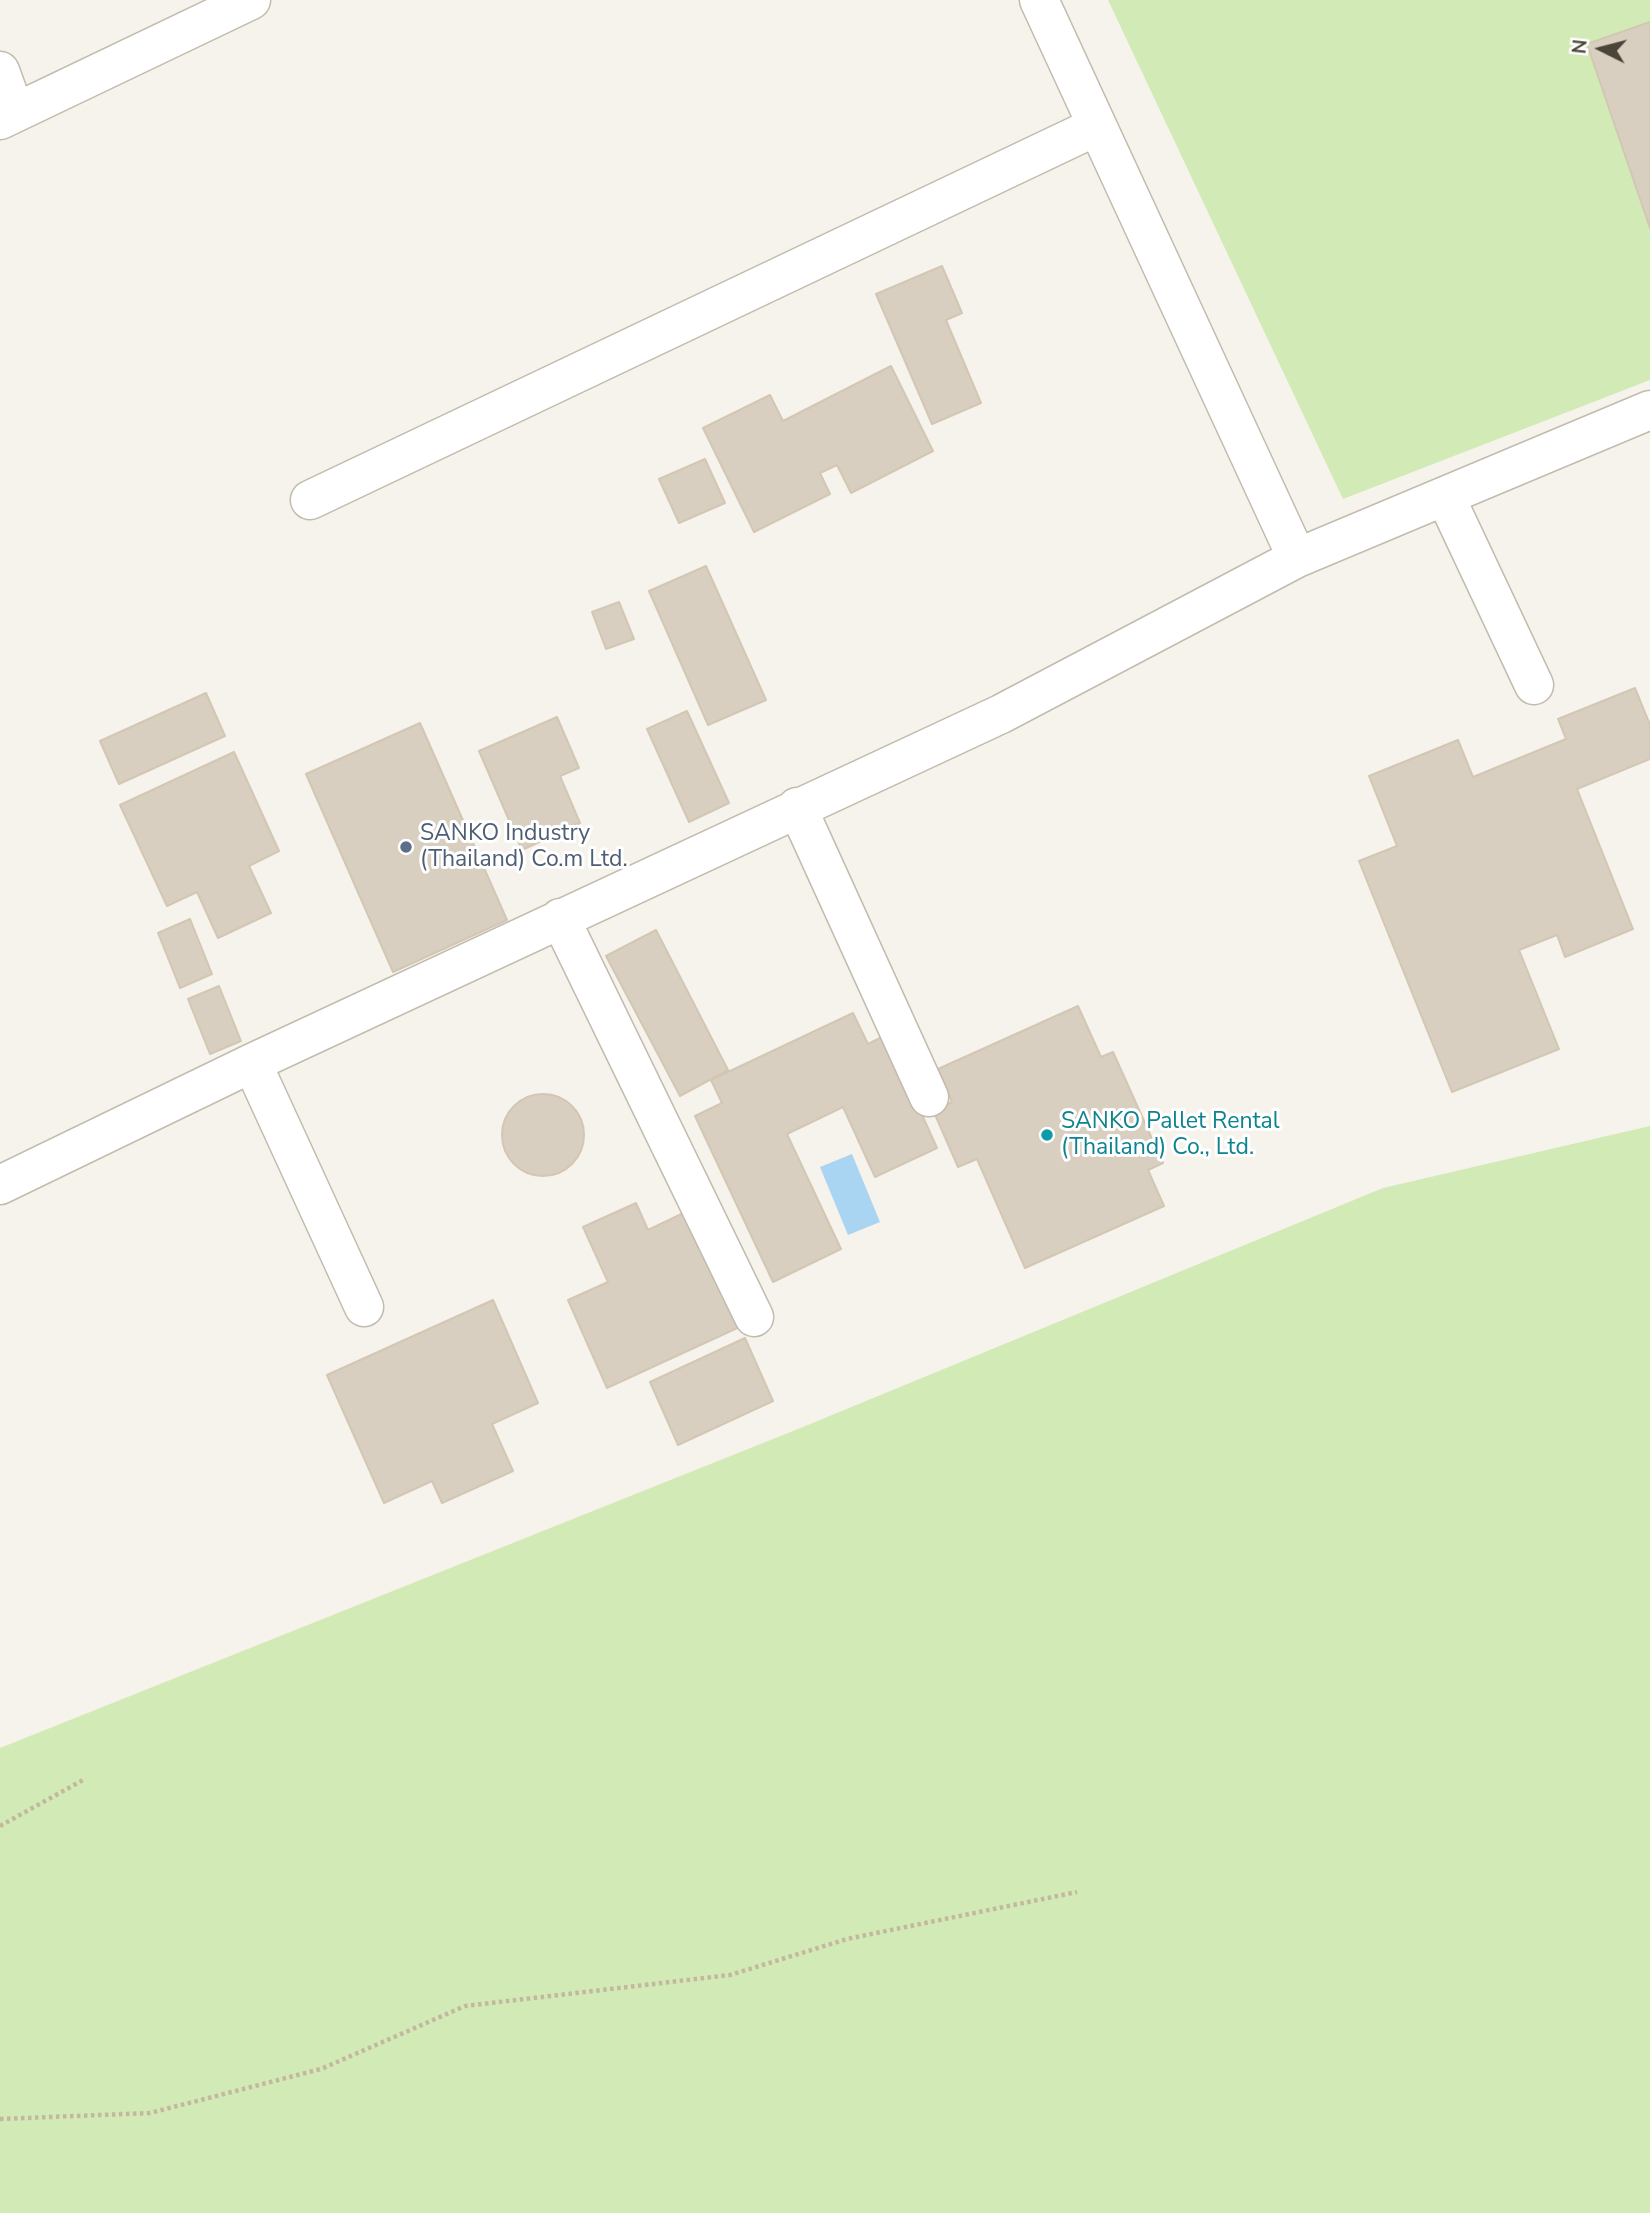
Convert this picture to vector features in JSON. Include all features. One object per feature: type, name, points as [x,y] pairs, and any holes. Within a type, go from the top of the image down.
[{"type":"street","points":[[0,71],[8,116],[251,0]]},
{"type":"street","points":[[1039,0],[1297,558]]},
{"type":"street","points":[[310,500],[1097,126]]},
{"type":"street","points":[[2,1179],[1000,714],[1297,558],[1650,410]]},
{"type":"street","points":[[1445,496],[1534,685]]},
{"type":"street","points":[[797,807],[929,1097]]},
{"type":"street","points":[[560,918],[754,1317]]},
{"type":"street","points":[[252,1063],[364,1307]]},
{"type":"path","points":[[0,1826],[83,1780]]},
{"type":"path","points":[[0,2119],[150,2113],[321,2069],[465,2006],[730,1975],[847,1939],[1077,1892]]},
{"type":"green space","points":[[1108,0],[1650,0],[1650,380],[1343,499]]},
{"type":"green space","points":[[1650,1126],[1650,2213],[0,2213],[0,1748],[798,1429],[1383,1188]]},
{"type":"water","points":[[852,1154],[880,1222],[848,1235],[820,1167]]},
{"type":"building","points":[[1650,22],[1650,228],[1587,44]]},
{"type":"building","points":[[942,266],[962,313],[946,320],[981,403],[932,424],[876,294]]},
{"type":"building","points":[[891,366],[933,451],[851,493],[837,465],[820,473],[830,494],[754,532],[703,428],[770,395],[783,421]]},
{"type":"building","points":[[705,459],[725,503],[679,523],[659,479]]},
{"type":"building","points":[[706,566],[766,700],[708,725],[649,591]]},
{"type":"building","points":[[619,602],[634,639],[606,649],[592,612]]},
{"type":"building","points":[[1635,688],[1650,725],[1650,759],[1577,789],[1633,929],[1565,957],[1557,935],[1519,950],[1559,1049],[1452,1092],[1359,861],[1397,846],[1369,776],[1458,740],[1473,777],[1566,739],[1558,719]]},
{"type":"building","points":[[206,693],[225,736],[119,784],[100,741]]},
{"type":"building","points":[[687,711],[729,803],[689,822],[647,729]]},
{"type":"building","points":[[557,717],[579,768],[560,776],[580,823],[522,850],[479,751]]},
{"type":"building","name":"SANKO Industry (Thailand) Co.m Ltd.","points":[[420,723],[507,920],[393,972],[306,774]]},
{"type":"building","points":[[234,752],[279,851],[249,866],[271,913],[218,938],[197,892],[167,906],[120,805]]},
{"type":"building","points":[[190,919],[212,974],[180,988],[158,933]]},
{"type":"building","points":[[656,930],[728,1070],[680,1096],[606,956]]},
{"type":"building","points":[[219,986],[241,1041],[210,1054],[188,999]]},
{"type":"building","name":"SANKO Pallet Rental (Thailand) Co., Ltd.","points":[[1078,1006],[1101,1057],[1113,1052],[1163,1163],[1148,1170],[1164,1206],[1025,1268],[977,1159],[958,1167],[933,1110],[952,1102],[938,1069]]},
{"type":"building","points":[[853,1013],[868,1044],[886,1035],[937,1148],[875,1177],[843,1107],[787,1134],[841,1249],[773,1282],[695,1116],[722,1103],[711,1080]]},
{"type":"building","points":[[543,1094],[559,1098],[572,1106],[580,1119],[584,1135],[580,1151],[572,1164],[559,1172],[543,1176],[527,1172],[514,1164],[506,1151],[502,1135],[506,1119],[514,1106],[527,1098]]},
{"type":"building","points":[[636,1203],[648,1230],[694,1208],[746,1324],[607,1388],[568,1300],[608,1282],[583,1227]]},
{"type":"building","points":[[493,1300],[538,1403],[492,1424],[513,1471],[442,1503],[432,1481],[384,1503],[327,1375]]},
{"type":"building","points":[[745,1338],[773,1401],[678,1445],[650,1382]]},
{"type":"place","name":"SANKO Industry (Thailand) Co.m Ltd.","points":[[406,847]]},
{"type":"place","name":"SANKO Pallet Rental (Thailand) Co., Ltd.","points":[[1047,1135]]}]
